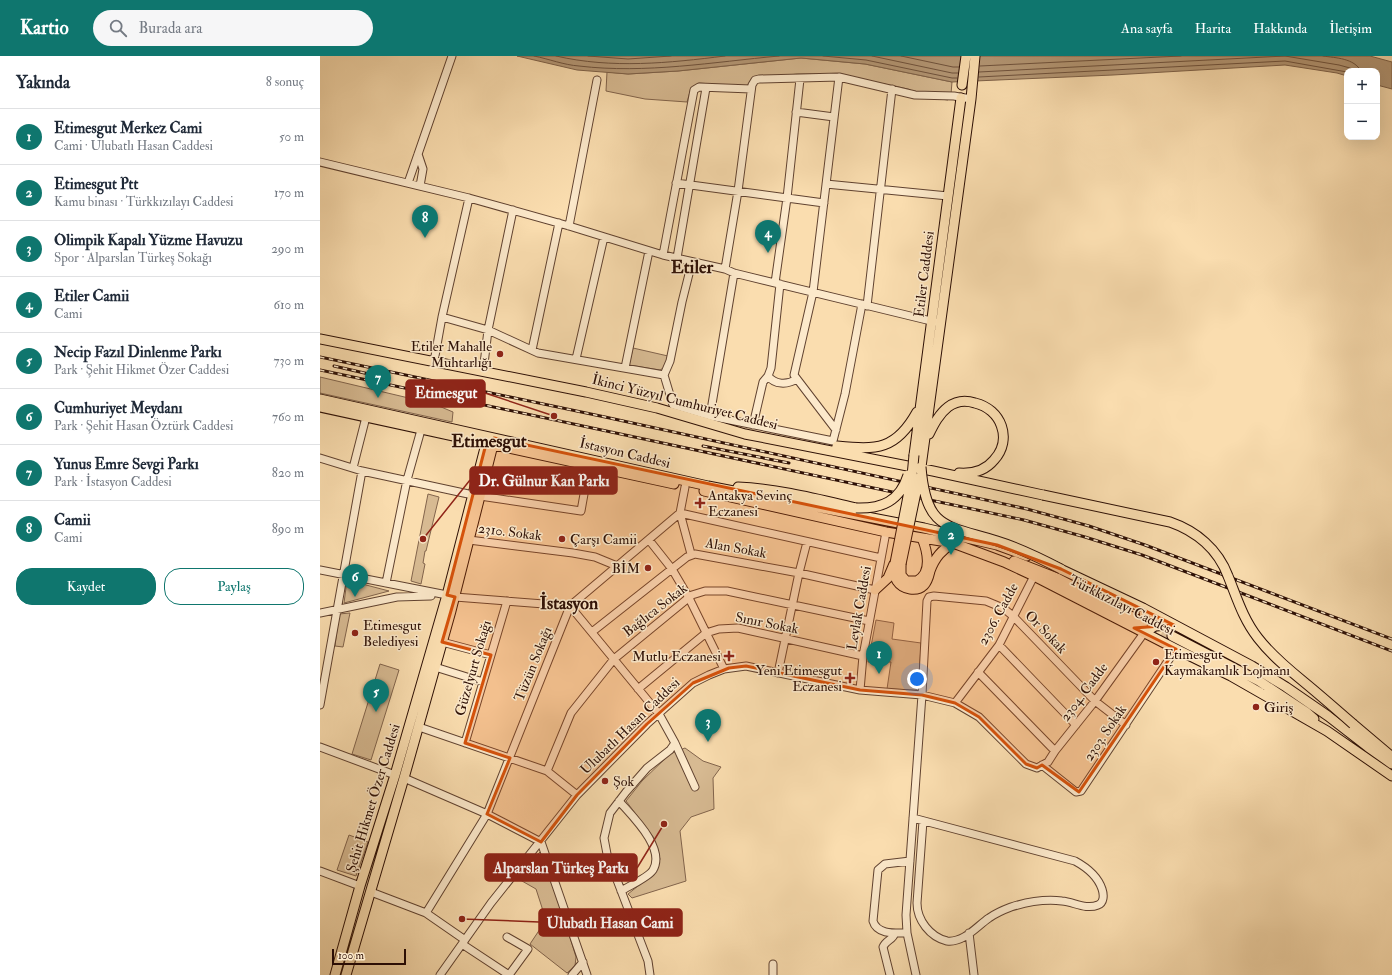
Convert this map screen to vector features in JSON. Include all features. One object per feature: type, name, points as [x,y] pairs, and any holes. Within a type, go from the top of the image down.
[{"type":"main road","points":[[962,85],[966,56]]},
{"type":"main road","points":[[875,590],[888,578],[898,564],[921,467],[925,442],[937,323],[971,99],[975,56]]},
{"type":"main road","name":"Etiler Cadddesi","points":[[914,455],[919,407],[937,323],[948,196],[961,98]]},
{"type":"main road","name":"İkinci Yüzyıl Cumhuriyet Caddesi","points":[[320,339],[586,392],[657,408],[745,434],[933,471],[1170,522],[1197,535],[1223,564],[1243,615],[1258,638],[1289,670],[1392,757]]},
{"type":"main road","name":"İstasyon Caddesi","points":[[320,399],[589,466],[886,532]]},
{"type":"main road","points":[[925,442],[938,418],[949,406],[962,401],[987,407],[998,418],[1001,425],[1003,433],[998,456],[990,465],[980,472],[964,474],[933,471]]},
{"type":"main road","name":"İstasyon Caddesi","points":[[320,407],[421,430],[490,441],[708,486],[924,528]]},
{"type":"main road","points":[[808,446],[872,448],[887,443],[895,439],[909,426],[919,407]]},
{"type":"main road","name":"Şehit Hikmet Özer Caddesi","points":[[346,975],[419,727],[442,642],[451,596],[490,441]]},
{"type":"main road","points":[[708,486],[764,488],[856,508],[876,507],[895,498],[905,484],[914,455]]},
{"type":"main road","points":[[914,455],[896,577],[900,584],[908,588],[919,588],[925,584],[933,563],[941,551],[954,543],[992,554],[1057,578],[1139,627],[1174,625]]},
{"type":"main road","points":[[921,467],[923,487],[927,503],[941,521],[951,528],[998,541],[1028,552],[1061,569]]},
{"type":"main road","name":"Şehit Hikmet Özer Caddesi","points":[[335,975],[360,886],[469,540],[476,495]]},
{"type":"main road","name":"Türkkızılayı Caddesi","points":[[924,528],[997,546],[1061,569],[1143,608],[1252,666],[1286,687],[1328,716],[1392,764]]},
{"type":"main road","name":"Türkkızılayı Caddesi","points":[[886,532],[954,543],[1004,562],[1034,576],[1139,627],[1176,649],[1231,676],[1327,731],[1392,776]]},
{"type":"main road","points":[[898,564],[906,581],[914,582],[923,577],[927,568],[927,554],[922,538]]},
{"type":"main road","points":[[1139,627],[1145,622],[1143,608]]},
{"type":"main road","points":[[1165,643],[1164,632],[1174,625]]},
{"type":"main road","points":[[1172,636],[1259,681],[1306,712],[1327,731]]},
{"type":"main road","points":[[395,775],[404,778]]},
{"type":"street","points":[[408,183],[452,56]]},
{"type":"street","points":[[836,430],[794,375],[813,292],[839,77]]},
{"type":"street","points":[[725,269],[738,191],[753,82],[759,79],[839,77],[915,95],[971,99]]},
{"type":"street","points":[[753,425],[763,382],[768,376],[770,368],[777,283],[800,78]]},
{"type":"street","points":[[569,226],[598,80]]},
{"type":"street","points":[[663,255],[694,90],[699,87],[751,89]]},
{"type":"street","points":[[677,258],[706,88]]},
{"type":"street","points":[[692,262],[670,361],[664,374],[673,405],[710,416],[833,441],[845,394],[864,305],[892,89]]},
{"type":"street","points":[[796,112],[834,117]]},
{"type":"street","points":[[418,154],[423,169],[420,186]]},
{"type":"street","points":[[320,162],[469,198],[604,236],[663,255],[725,269],[734,273],[937,323]]},
{"type":"street","points":[[676,183],[824,203]]},
{"type":"street","points":[[826,184],[948,196]]},
{"type":"street","points":[[435,356],[442,317],[469,198]]},
{"type":"street","points":[[484,364],[488,330],[513,210]]},
{"type":"street","points":[[532,350],[559,223]]},
{"type":"street","points":[[576,359],[604,236]]},
{"type":"street","points":[[625,368],[649,251]]},
{"type":"street","points":[[710,416],[734,273]]},
{"type":"street","points":[[442,317],[488,330],[538,353],[664,374]]},
{"type":"street","points":[[768,376],[772,381],[780,383],[791,382],[797,379]]},
{"type":"street","points":[[353,468],[366,418]]},
{"type":"street","points":[[386,583],[407,480],[421,430]]},
{"type":"street","points":[[320,458],[353,468],[476,495],[581,510],[589,466]]},
{"type":"street","points":[[320,704],[323,674],[338,610],[362,470]]},
{"type":"street","points":[[684,487],[680,513],[692,554]]},
{"type":"street","points":[[680,513],[881,558]]},
{"type":"street","name":"Tüzün Sokağı","points":[[426,913],[487,814],[570,606],[680,513]]},
{"type":"street","name":"Leylak Caddesi","points":[[860,690],[863,656],[886,532]]},
{"type":"street","name":"2310. Sokak","points":[[469,540],[573,553],[595,557],[617,566]]},
{"type":"street","points":[[649,540],[672,569],[689,598],[724,669]]},
{"type":"street","points":[[778,673],[807,542]]},
{"type":"street","name":"Alan Sokak","points":[[592,632],[692,554],[700,554],[799,573],[875,590]]},
{"type":"street","points":[[320,570],[451,596]]},
{"type":"street","name":"2306. Cadde","points":[[955,703],[999,645],[1034,576]]},
{"type":"street","name":"Bağlıca Sokak","points":[[547,771],[571,713],[614,659],[689,598],[700,592],[720,591],[869,621]]},
{"type":"street","points":[[320,613],[397,597],[451,596],[570,606],[659,714],[675,743],[695,787]]},
{"type":"street","name":"Or Sokak","points":[[922,695],[926,601],[929,597],[934,596],[986,602],[1003,608],[1013,616],[1095,701],[1126,725]]},
{"type":"street","name":"Güzelyurt Sokağı","points":[[465,743],[507,601]]},
{"type":"street","name":"2304. Cadde","points":[[1042,765],[1048,762],[1095,701],[1139,627]]},
{"type":"street","name":"Sınır Sokak","points":[[638,689],[706,633],[719,629],[738,628],[863,656]]},
{"type":"street","points":[[442,642],[491,655]]},
{"type":"street","points":[[999,645],[1076,725]]},
{"type":"street","name":"2303. Sokak","points":[[1042,765],[1076,792],[1080,792],[1176,649]]},
{"type":"street","name":"Ulubatlı Hasan Caddesi","points":[[440,975],[491,903],[577,795],[659,714],[693,683],[708,674],[724,669],[746,666],[860,690],[922,695],[955,703],[979,717],[1026,764],[1037,768],[1042,765]]},
{"type":"street","points":[[435,667],[483,682]]},
{"type":"street","points":[[978,672],[1055,751]]},
{"type":"street","points":[[916,975],[907,933],[906,915],[922,695]]},
{"type":"street","points":[[419,727],[547,771],[577,795]]},
{"type":"street","points":[[650,975],[651,973],[648,961],[607,854],[604,838],[610,813],[647,768],[670,750],[675,743]]},
{"type":"street","points":[[320,747],[395,775]]},
{"type":"street","points":[[404,778],[487,814],[541,842],[587,975]]},
{"type":"street","points":[[619,801],[640,825],[652,842],[656,862],[652,871],[622,890]]},
{"type":"street","points":[[913,818],[1070,860],[1087,870],[1095,878],[1102,888],[1103,899],[1097,906],[1086,907],[1068,901],[1058,900],[1022,904],[996,913],[970,933],[958,940],[945,940],[931,932],[921,920],[918,912],[917,903],[923,821]]},
{"type":"street","points":[[907,933],[895,933],[878,929],[874,923],[877,872],[880,866],[910,861]]},
{"type":"street","points":[[320,871],[360,886]]},
{"type":"street","points":[[371,892],[426,913],[509,975],[528,949],[507,937]]},
{"type":"street","points":[[890,975],[883,947],[886,942],[893,938],[895,933]]},
{"type":"street","points":[[970,933],[974,975]]},
{"type":"street","points":[[572,975],[582,962]]},
{"type":"street","points":[[773,964],[773,975]]},
{"type":"highlighted area","points":[[494,438],[997,545],[1061,569],[1174,625],[1134,628],[1176,649],[1079,792],[1042,765],[1037,768],[1026,764],[979,717],[955,703],[922,695],[860,690],[746,666],[729,668],[693,683],[647,724],[577,795],[541,842],[487,814],[510,758],[465,743],[491,655],[442,642],[455,597],[447,595],[486,444],[492,446]]},
{"type":"shaded area","points":[[801,58],[865,64],[952,82],[951,94],[948,100],[926,97],[908,89],[837,74],[797,74],[757,79],[748,87],[699,83],[691,88],[687,102],[645,99],[606,91],[607,72],[628,74],[678,71]]},
{"type":"shaded area","points":[[633,348],[668,356],[665,367],[660,370],[629,365]]},
{"type":"shaded area","points":[[320,377],[434,404],[453,412],[452,422],[320,393]]},
{"type":"shaded area","points":[[428,494],[439,497],[425,551],[423,563],[425,564],[421,584],[411,581]]},
{"type":"shaded area","points":[[347,580],[389,591],[344,603]]},
{"type":"shaded area","points":[[350,613],[343,647],[335,646],[339,614]]},
{"type":"shaded area","points":[[876,620],[894,623],[892,639],[921,643],[919,684],[916,690],[887,689],[891,662],[868,662]]},
{"type":"shaded area","points":[[380,664],[399,670],[371,760],[352,754]]},
{"type":"shaded area","points":[[685,748],[703,761],[721,767],[713,778],[714,809],[691,817],[680,831],[686,881],[632,898],[628,894],[653,874],[660,859],[654,838],[626,801],[642,781],[670,754]]},
{"type":"shaded area","points":[[349,835],[368,842],[356,876],[337,870]]},
{"type":"shaded area","points":[[543,849],[576,957],[575,966],[567,973],[530,944],[546,920],[536,889],[515,877]]},
{"type":"water","points":[[517,56],[1370,56],[1392,62],[1392,89],[1380,86],[1380,68],[1344,68],[1344,75],[1285,65],[1113,75],[952,82],[865,64],[801,58],[678,71],[628,74],[577,70]]},
{"type":"tunnel","points":[[1150,626],[1172,636]]},
{"type":"railway","points":[[320,357],[605,417],[1027,509],[1089,526],[1145,545],[1392,639]]},
{"type":"railway","points":[[334,366],[386,378]]},
{"type":"railway","points":[[320,370],[1024,520],[1142,555],[1392,651]]},
{"type":"railway","points":[[703,446],[789,463]]},
{"type":"place","name":"Camii","points":[[425,238]]},
{"type":"place","name":"Etiler Camii","points":[[768,253]]},
{"type":"place","name":"Etiler Mahalle Muhtarlığı","points":[[500,354]]},
{"type":"place","name":"Yunus Emre Sevgi Parkı","points":[[378,398]]},
{"type":"place","name":"Etimesgut","points":[[554,416]]},
{"type":"place","name":"Antakya Sevinç Eczanesi","points":[[700,503]]},
{"type":"place","name":"Dr. Gülnur Kan Parkı","points":[[423,539]]},
{"type":"place","name":"Çarşı Camii","points":[[562,539]]},
{"type":"place","name":"Etimesgut Ptt","points":[[951,555]]},
{"type":"place","name":"BİM","points":[[648,568]]},
{"type":"place","name":"Cumhuriyet Meydanı","points":[[355,597]]},
{"type":"place","name":"Etimesgut Belediyesi","points":[[355,633]]},
{"type":"place","name":"Mutlu Eczanesi","points":[[729,656]]},
{"type":"place","name":"Etimesgut Kaymakamlık Lojmanı","points":[[1156,662]]},
{"type":"place","name":"Etimesgut Merkez Cami","points":[[879,674]]},
{"type":"place","name":"Yeni Etimesgut Eczanesi","points":[[850,678]]},
{"type":"place","name":"Giriş","points":[[1256,707]]},
{"type":"place","name":"Necip Fazıl Dinlenme Parkı","points":[[376,712]]},
{"type":"place","name":"Olimpik Kapalı Yüzme Havuzu","points":[[708,742]]},
{"type":"place","name":"Şok","points":[[605,781]]},
{"type":"place","name":"Alparslan Türkeş Parkı","points":[[664,824]]},
{"type":"place","name":"Ulubatlı Hasan Cami","points":[[462,919]]},
{"type":"district","name":"Etiler","points":[[692,267]]},
{"type":"district","name":"Etimesgut","points":[[489,441]]},
{"type":"district","name":"İstasyon","points":[[569,603]]}]
